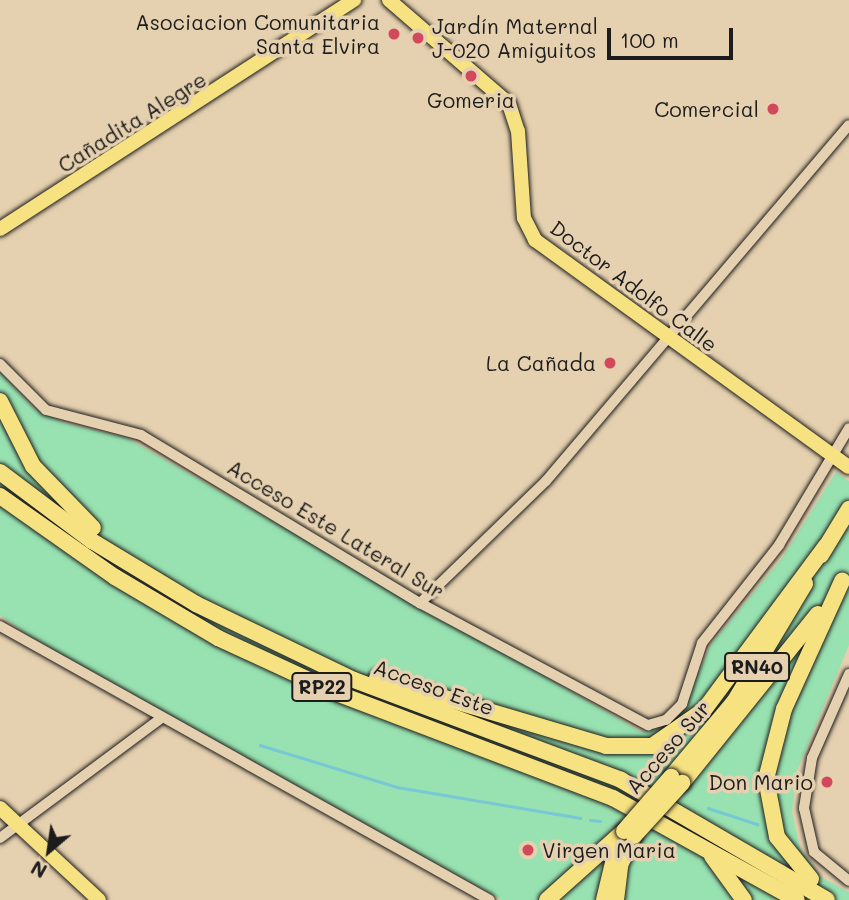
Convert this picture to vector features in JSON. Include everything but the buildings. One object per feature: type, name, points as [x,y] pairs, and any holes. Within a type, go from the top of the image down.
[{"type":"highway","points":[[0,401],[33,466],[68,509],[196,604]]},
{"type":"highway","name":"Acceso Este","points":[[0,472],[92,541],[196,604],[354,680],[621,779],[827,900]]},
{"type":"highway","name":"Acceso Este","points":[[0,496],[106,572],[218,638],[318,685],[563,777],[670,827],[797,900]]},
{"type":"highway","points":[[0,506],[155,609],[218,638]]},
{"type":"highway","name":"Acceso Sur","points":[[676,780],[738,695],[849,509]]},
{"type":"highway","points":[[231,622],[355,671],[588,741],[639,748],[668,740],[704,710],[826,546]]},
{"type":"highway","points":[[838,900],[786,855],[766,797],[771,750],[784,709],[845,575]]},
{"type":"highway","name":"Acceso Sur","points":[[629,834],[676,780],[754,700],[845,575]]},
{"type":"highway","points":[[670,827],[726,869],[744,900]]},
{"type":"highway","points":[[547,900],[629,834]]},
{"type":"highway","points":[[604,900],[607,866],[629,834]]},
{"type":"highway","points":[[616,900],[620,865],[629,834]]},
{"type":"main road","name":"Cañadita Alegre","points":[[0,229],[354,0]]},
{"type":"main road","name":"Doctor Adolfo Calle","points":[[388,0],[509,104],[518,131],[524,218],[535,240],[667,340],[849,467]]},
{"type":"main road","points":[[0,808],[99,900]]},
{"type":"street","points":[[420,603],[533,495],[849,125]]},
{"type":"street","name":"Acceso Este Lateral Sur","points":[[0,364],[46,410],[141,435],[420,603],[639,724],[658,724],[682,704],[702,643],[779,545],[830,454]]},
{"type":"street","points":[[830,454],[849,428]]},
{"type":"street","points":[[0,626],[160,719],[491,900]]},
{"type":"street","points":[[849,674],[812,758],[804,808],[807,837],[822,863],[849,881]]},
{"type":"street","points":[[0,838],[160,719]]},
{"type":"green space","points":[[0,373],[35,409],[65,423],[127,438],[640,731],[656,730],[679,717],[711,644],[782,558],[836,472],[849,481],[849,645],[797,771],[792,812],[800,848],[821,877],[849,892],[849,900],[502,900],[32,638],[0,615]]},
{"type":"waterway","points":[[260,745],[397,787],[580,818]]},
{"type":"waterway","points":[[708,808],[757,824]]},
{"type":"waterway","points":[[590,820],[600,821]]},
{"type":"place","name":"Asociacion Comunitaria Santa Elvira","points":[[394,34]]},
{"type":"place","name":"Jardín Maternal J-020 Amiguitos","points":[[418,38]]},
{"type":"place","name":"Gomeria","points":[[471,76]]},
{"type":"place","name":"Comercial","points":[[773,109]]},
{"type":"place","name":"La Cañada","points":[[610,363]]},
{"type":"place","name":"Don Mario","points":[[827,782]]},
{"type":"place","name":"Virgen Maria","points":[[528,850]]}]
